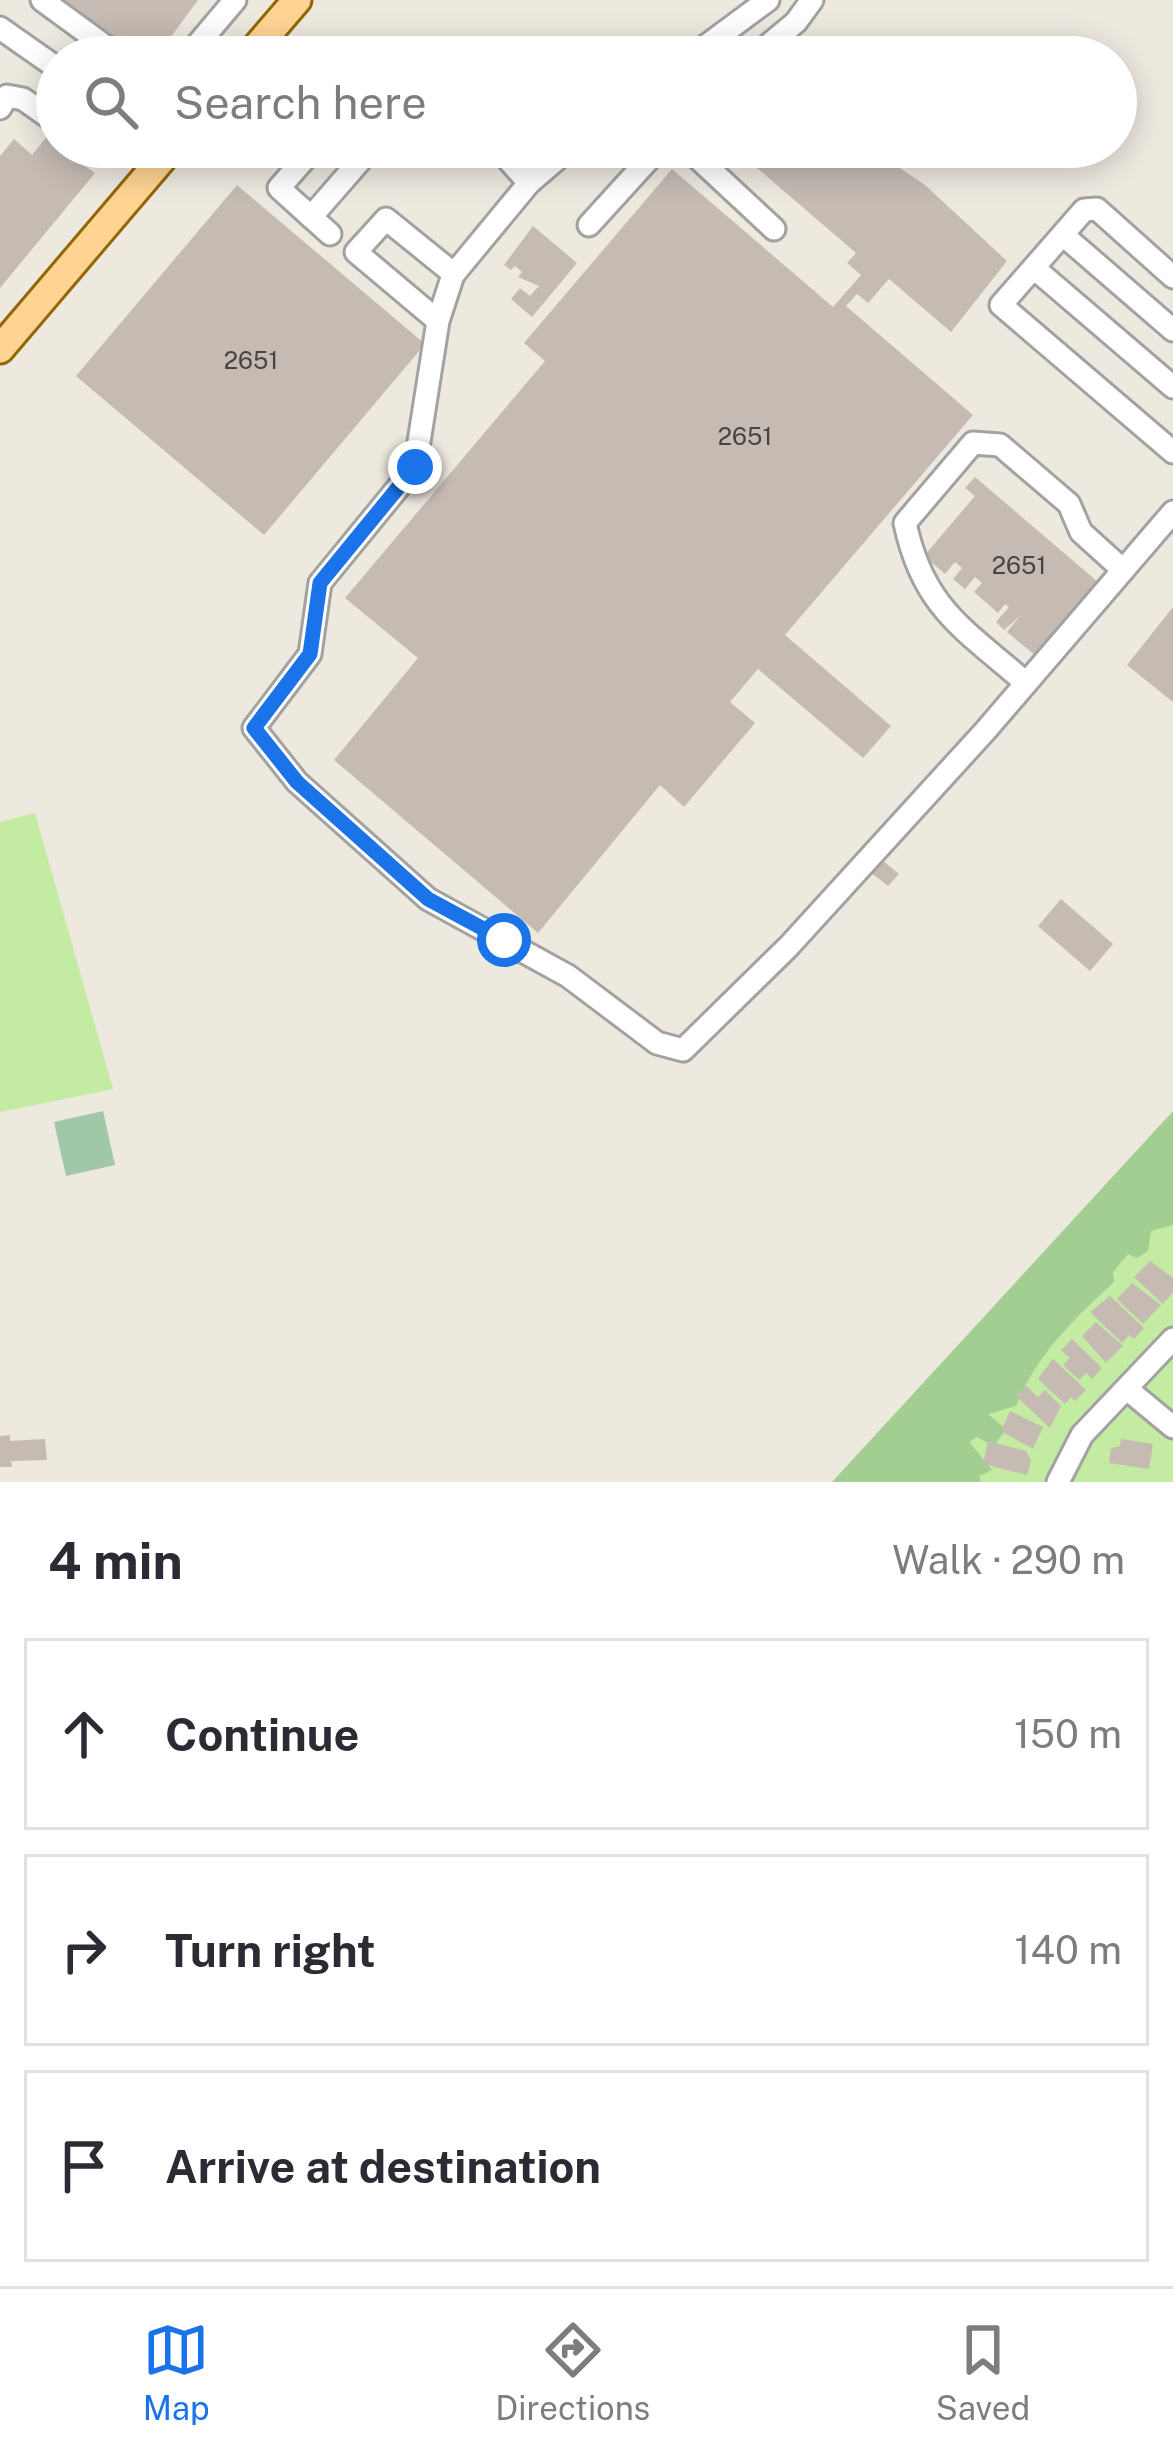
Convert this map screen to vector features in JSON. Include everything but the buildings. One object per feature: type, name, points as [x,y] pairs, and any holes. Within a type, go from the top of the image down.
[{"type":"main road","points":[[266,36],[296,0]]},
{"type":"main road","points":[[0,350],[154,168]]},
{"type":"street","points":[[42,0],[91,36]]},
{"type":"street","points":[[205,36],[235,0]]},
{"type":"street","points":[[720,36],[768,0]]},
{"type":"street","points":[[779,36],[812,0]]},
{"type":"street","points":[[0,28],[36,53]]},
{"type":"street","points":[[0,108],[7,97],[23,99],[36,108]]},
{"type":"street","points":[[297,168],[279,188],[330,233]]},
{"type":"street","points":[[311,217],[354,168]]},
{"type":"street","points":[[516,168],[530,183]]},
{"type":"street","points":[[547,168],[454,274],[438,321],[415,467],[320,583],[310,654],[254,728],[297,782],[428,899],[568,976],[657,1042],[683,1050],[789,946],[1173,512]]},
{"type":"street","points":[[589,224],[641,168]]},
{"type":"street","points":[[709,168],[774,229]]},
{"type":"street","points":[[1173,277],[1097,209],[1084,210],[1001,305],[1173,452]]},
{"type":"street","points":[[438,321],[356,252],[386,219],[454,274]]},
{"type":"street","points":[[1063,235],[1173,330]]},
{"type":"street","points":[[1034,268],[1173,387]]},
{"type":"street","points":[[1026,683],[932,601],[912,558],[905,523],[974,443],[1000,446],[1069,504],[1081,532],[1123,570]]},
{"type":"street","points":[[1058,1482],[1078,1441],[1173,1339]]},
{"type":"street","points":[[1127,1389],[1173,1427]]},
{"type":"green space","points":[[35,813],[113,1089],[0,1112],[0,822]]},
{"type":"green space","points":[[103,1111],[115,1165],[66,1176],[54,1122]]},
{"type":"green space","points":[[1173,1111],[1173,1225],[1151,1231],[1148,1251],[1137,1258],[1128,1254],[1113,1272],[1114,1282],[1045,1354],[1016,1406],[988,1414],[1006,1429],[994,1446],[977,1437],[969,1442],[992,1470],[979,1476],[981,1482],[832,1482]]},
{"type":"green space","points":[[1173,1185],[1173,1482],[919,1482]]},
{"type":"route","points":[[415,467],[320,583],[310,654],[254,728],[297,782],[428,899],[504,940]]}]
